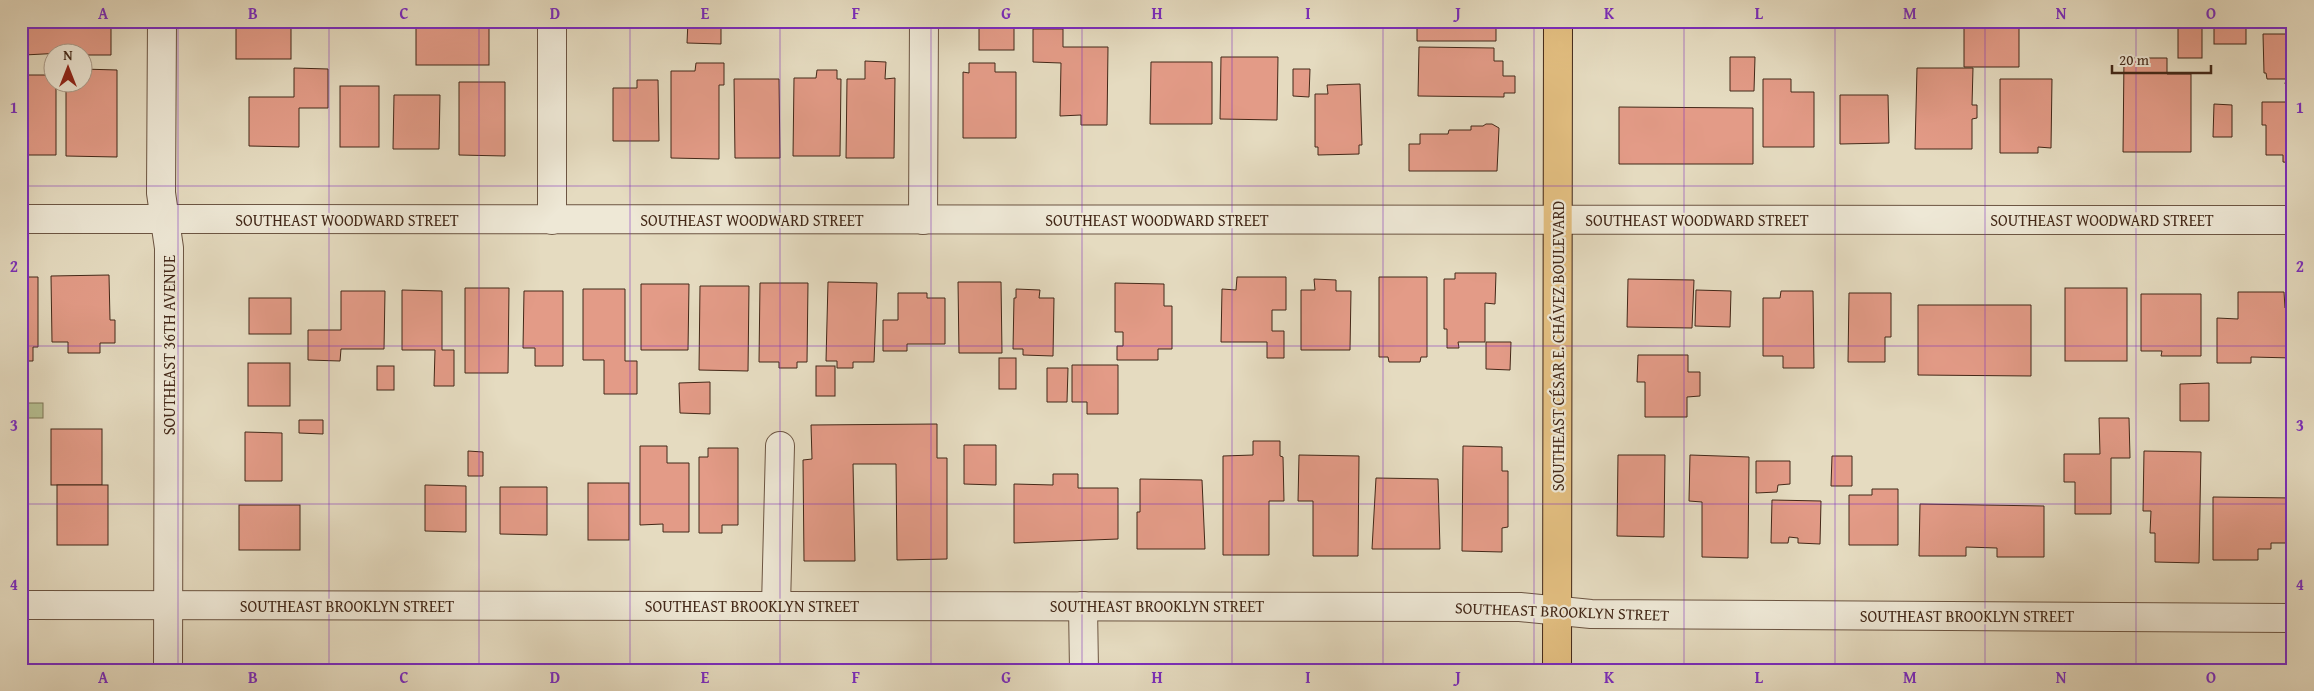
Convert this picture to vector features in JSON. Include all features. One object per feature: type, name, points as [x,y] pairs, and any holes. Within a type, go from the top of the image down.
[{"type":"main road","name":"SOUTHEAST CÉSAR E. CHÁVEZ BOULEVARD","points":[[1557,670],[1558,21]]},
{"type":"street","name":"SOUTHEAST 36TH AVENUE","points":[[162,21],[161,192],[169,248],[168,670]]},
{"type":"street","points":[[552,21],[552,220]]},
{"type":"street","points":[[923,220],[924,21]]},
{"type":"street","name":"SOUTHEAST WOODWARD STREET","points":[[21,219],[2293,220]]},
{"type":"street","points":[[776,606],[780,446]]},
{"type":"street","name":"SOUTHEAST BROOKLYN STREET","points":[[21,605],[1520,607],[1591,614],[2293,618]]},
{"type":"street","points":[[1083,606],[1084,670]]},
{"type":"green space","points":[[21,403],[43,403],[43,418],[21,418]]},
{"type":"building","points":[[24,21],[111,21],[111,55],[92,55],[92,42],[42,42],[42,54],[24,55]]},
{"type":"building","points":[[236,21],[291,21],[291,59],[236,59]]},
{"type":"building","points":[[416,21],[489,21],[489,65],[416,65]]},
{"type":"building","points":[[688,21],[721,21],[721,44],[687,43]]},
{"type":"building","points":[[1258,21],[1290,21],[1290,24],[1258,24]]},
{"type":"building","points":[[1417,21],[1502,21],[1502,24],[1496,24],[1496,41],[1417,41]]},
{"type":"building","points":[[1964,26],[2019,27],[2019,67],[1964,67]]},
{"type":"building","points":[[2214,27],[2246,27],[2246,44],[2214,44]]},
{"type":"building","points":[[979,28],[1014,28],[1014,50],[979,50]]},
{"type":"building","points":[[2178,28],[2202,28],[2202,58],[2178,58]]},
{"type":"building","points":[[1033,29],[1063,29],[1063,47],[1108,47],[1107,125],[1081,125],[1081,115],[1060,116],[1061,63],[1033,62]]},
{"type":"building","points":[[2263,34],[2293,34],[2293,84],[2285,84],[2286,79],[2267,79],[2266,73],[2264,73]]},
{"type":"building","points":[[1419,47],[1494,48],[1494,61],[1503,61],[1503,76],[1515,76],[1515,93],[1504,93],[1504,97],[1418,96]]},
{"type":"building","points":[[1221,57],[1278,57],[1277,120],[1220,119]]},
{"type":"building","points":[[1730,57],[1755,57],[1754,91],[1730,91]]},
{"type":"building","points":[[2124,58],[2167,58],[2167,74],[2191,74],[2191,152],[2123,152]]},
{"type":"building","points":[[865,61],[886,62],[885,79],[895,78],[894,158],[846,158],[847,79],[865,79]]},
{"type":"building","points":[[1151,62],[1212,62],[1212,124],[1150,124]]},
{"type":"building","points":[[696,63],[724,63],[724,85],[719,85],[719,159],[671,158],[671,71],[695,71]]},
{"type":"building","points":[[969,63],[995,63],[995,72],[1016,72],[1016,138],[963,138],[963,72],[969,73]]},
{"type":"building","points":[[294,68],[328,69],[328,108],[299,108],[299,147],[249,146],[249,97],[294,97]]},
{"type":"building","points":[[1917,68],[1973,68],[1972,105],[1977,105],[1977,118],[1972,119],[1972,149],[1915,149]]},
{"type":"building","points":[[92,69],[117,70],[117,157],[66,156],[66,92],[92,92]]},
{"type":"building","points":[[1293,69],[1310,69],[1309,97],[1293,96]]},
{"type":"building","points":[[817,70],[837,70],[837,79],[841,79],[840,156],[793,156],[794,78],[816,78]]},
{"type":"building","points":[[21,75],[42,75],[42,92],[56,92],[56,155],[21,155]]},
{"type":"building","points":[[734,79],[779,79],[780,158],[735,158]]},
{"type":"building","points":[[1763,79],[1791,79],[1791,92],[1814,92],[1814,147],[1763,147]]},
{"type":"building","points":[[2000,79],[2052,79],[2051,148],[2038,147],[2038,153],[2000,153]]},
{"type":"building","points":[[637,80],[658,80],[659,141],[613,141],[613,88],[637,88]]},
{"type":"building","points":[[459,82],[505,82],[505,156],[459,155]]},
{"type":"building","points":[[1360,84],[1362,145],[1359,145],[1359,154],[1318,155],[1318,147],[1315,147],[1315,94],[1328,94],[1327,85]]},
{"type":"building","points":[[340,86],[379,86],[379,147],[340,147]]},
{"type":"building","points":[[394,95],[440,95],[439,149],[393,149]]},
{"type":"building","points":[[1840,95],[1888,95],[1889,143],[1840,144]]},
{"type":"building","points":[[2262,102],[2293,102],[2293,163],[2283,162],[2283,155],[2266,155],[2266,125],[2262,125]]},
{"type":"building","points":[[2214,104],[2232,105],[2232,137],[2213,137]]},
{"type":"building","points":[[1619,107],[1753,108],[1753,164],[1619,164]]},
{"type":"building","points":[[1492,124],[1499,128],[1497,171],[1409,171],[1409,144],[1420,144],[1420,134],[1448,134],[1449,130],[1471,130],[1471,126],[1483,126]]},
{"type":"building","points":[[1455,273],[1496,273],[1495,304],[1485,303],[1485,342],[1458,342],[1459,348],[1447,348],[1447,329],[1444,329],[1444,279],[1455,279]]},
{"type":"building","points":[[109,275],[110,320],[115,320],[115,343],[100,343],[100,353],[68,353],[68,342],[52,342],[51,276]]},
{"type":"building","points":[[21,277],[38,277],[38,347],[33,347],[33,361],[21,361]]},
{"type":"building","points":[[1237,277],[1286,277],[1286,310],[1272,310],[1272,331],[1284,331],[1284,358],[1267,358],[1267,342],[1221,342],[1222,289],[1236,290]]},
{"type":"building","points":[[1379,277],[1427,277],[1427,357],[1421,357],[1420,362],[1389,362],[1388,357],[1379,357]]},
{"type":"building","points":[[1314,279],[1336,280],[1336,291],[1351,291],[1350,350],[1301,350],[1301,290],[1315,290]]},
{"type":"building","points":[[1628,279],[1694,280],[1692,328],[1627,327]]},
{"type":"building","points":[[828,282],[877,283],[874,362],[853,362],[853,368],[837,368],[837,361],[826,361]]},
{"type":"building","points":[[958,282],[1001,282],[1002,353],[959,353]]},
{"type":"building","points":[[760,283],[808,283],[807,362],[797,362],[797,368],[779,368],[779,362],[759,362]]},
{"type":"building","points":[[1115,283],[1164,284],[1164,306],[1172,306],[1172,349],[1158,349],[1158,360],[1117,360],[1117,346],[1123,346],[1123,332],[1115,332]]},
{"type":"building","points":[[641,284],[689,284],[688,350],[641,350]]},
{"type":"building","points":[[700,286],[749,286],[748,371],[699,370]]},
{"type":"building","points":[[465,288],[509,288],[508,373],[465,373]]},
{"type":"building","points":[[2065,288],[2127,288],[2127,361],[2065,361]]},
{"type":"building","points":[[583,289],[625,289],[625,361],[637,361],[637,394],[604,394],[604,360],[583,360]]},
{"type":"building","points":[[1016,289],[1040,290],[1039,298],[1054,298],[1053,356],[1023,355],[1023,349],[1013,349],[1014,298],[1016,298]]},
{"type":"building","points":[[402,290],[442,291],[442,350],[454,350],[454,386],[434,386],[435,350],[402,350]]},
{"type":"building","points":[[1696,290],[1731,291],[1730,327],[1695,326]]},
{"type":"building","points":[[341,291],[385,291],[384,349],[341,349],[340,361],[308,360],[308,330],[341,330]]},
{"type":"building","points":[[524,291],[563,291],[563,366],[535,366],[535,348],[523,348]]},
{"type":"building","points":[[1781,291],[1813,291],[1814,368],[1783,368],[1783,356],[1763,356],[1763,298],[1780,298]]},
{"type":"building","points":[[2238,292],[2284,292],[2285,308],[2293,308],[2293,358],[2251,357],[2251,363],[2217,363],[2217,318],[2238,319]]},
{"type":"building","points":[[898,293],[927,293],[927,298],[945,298],[945,344],[907,344],[907,351],[883,351],[883,320],[898,320]]},
{"type":"building","points":[[1849,293],[1891,293],[1891,337],[1885,337],[1885,362],[1848,362]]},
{"type":"building","points":[[2141,294],[2201,294],[2201,356],[2161,356],[2162,351],[2141,351]]},
{"type":"building","points":[[249,298],[291,298],[291,334],[249,334]]},
{"type":"building","points":[[1918,305],[2031,305],[2031,376],[1918,375]]},
{"type":"building","points":[[1486,342],[1511,342],[1510,370],[1486,369]]},
{"type":"building","points":[[1638,355],[1688,355],[1688,372],[1700,372],[1700,396],[1687,397],[1687,417],[1645,417],[1645,382],[1637,382]]},
{"type":"building","points":[[999,358],[1016,358],[1016,389],[999,389]]},
{"type":"building","points":[[248,363],[290,363],[290,406],[248,406]]},
{"type":"building","points":[[1072,365],[1118,365],[1118,414],[1087,414],[1087,402],[1072,402]]},
{"type":"building","points":[[377,366],[394,366],[394,390],[377,390]]},
{"type":"building","points":[[816,366],[835,366],[835,396],[816,396]]},
{"type":"building","points":[[1047,368],[1068,368],[1067,402],[1047,402]]},
{"type":"building","points":[[710,382],[710,414],[680,413],[679,383]]},
{"type":"building","points":[[2209,383],[2209,421],[2180,421],[2180,384]]},
{"type":"building","points":[[2099,418],[2129,418],[2130,458],[2111,458],[2111,514],[2075,514],[2075,482],[2064,482],[2064,454],[2100,454]]},
{"type":"building","points":[[299,420],[323,420],[323,434],[299,433]]},
{"type":"building","points":[[937,424],[937,458],[947,458],[947,559],[897,560],[896,464],[853,464],[855,561],[804,561],[803,460],[812,459],[811,425]]},
{"type":"building","points":[[51,429],[102,429],[102,485],[51,485]]},
{"type":"building","points":[[245,432],[282,433],[282,481],[245,481]]},
{"type":"building","points":[[1253,441],[1280,441],[1280,456],[1283,457],[1284,501],[1269,501],[1269,555],[1223,555],[1223,456],[1253,455]]},
{"type":"building","points":[[964,445],[996,445],[996,485],[964,484]]},
{"type":"building","points":[[640,446],[667,446],[667,463],[689,463],[689,532],[663,532],[663,524],[640,525]]},
{"type":"building","points":[[1463,446],[1502,447],[1502,471],[1508,471],[1508,527],[1502,528],[1502,552],[1462,551]]},
{"type":"building","points":[[708,448],[738,448],[738,525],[722,525],[722,533],[699,533],[699,457],[708,457]]},
{"type":"building","points":[[468,451],[483,452],[483,476],[468,476]]},
{"type":"building","points":[[2144,451],[2201,452],[2199,563],[2155,562],[2155,533],[2150,533],[2151,511],[2143,511]]},
{"type":"building","points":[[21,454],[28,454],[28,549],[21,549]]},
{"type":"building","points":[[1299,455],[1359,456],[1358,556],[1313,556],[1313,501],[1298,501]]},
{"type":"building","points":[[1618,455],[1665,455],[1664,537],[1617,536]]},
{"type":"building","points":[[1690,455],[1749,457],[1748,558],[1702,557],[1702,502],[1689,501]]},
{"type":"building","points":[[1832,456],[1852,456],[1852,486],[1831,486]]},
{"type":"building","points":[[1756,461],[1790,461],[1790,484],[1778,485],[1777,492],[1756,493]]},
{"type":"building","points":[[1053,474],[1078,474],[1078,488],[1118,488],[1118,539],[1014,543],[1014,484],[1053,485]]},
{"type":"building","points":[[1376,478],[1438,479],[1440,549],[1372,549]]},
{"type":"building","points":[[1140,479],[1202,480],[1205,549],[1137,549],[1137,512],[1140,512]]},
{"type":"building","points":[[588,483],[629,483],[629,540],[588,540]]},
{"type":"building","points":[[57,485],[108,485],[108,545],[57,545]]},
{"type":"building","points":[[425,485],[466,486],[466,532],[425,531]]},
{"type":"building","points":[[500,487],[547,487],[547,535],[500,534]]},
{"type":"building","points":[[1872,489],[1898,489],[1898,545],[1849,545],[1849,495],[1872,495]]},
{"type":"building","points":[[2213,497],[2293,498],[2293,543],[2271,543],[2271,549],[2258,549],[2258,560],[2213,560]]},
{"type":"building","points":[[1772,500],[1821,501],[1820,544],[1798,543],[1798,538],[1789,537],[1788,543],[1771,543]]},
{"type":"building","points":[[1920,504],[2044,506],[2044,557],[1997,557],[1997,548],[1966,547],[1966,556],[1919,556]]},
{"type":"building","points":[[239,505],[300,505],[300,550],[239,550]]}]
